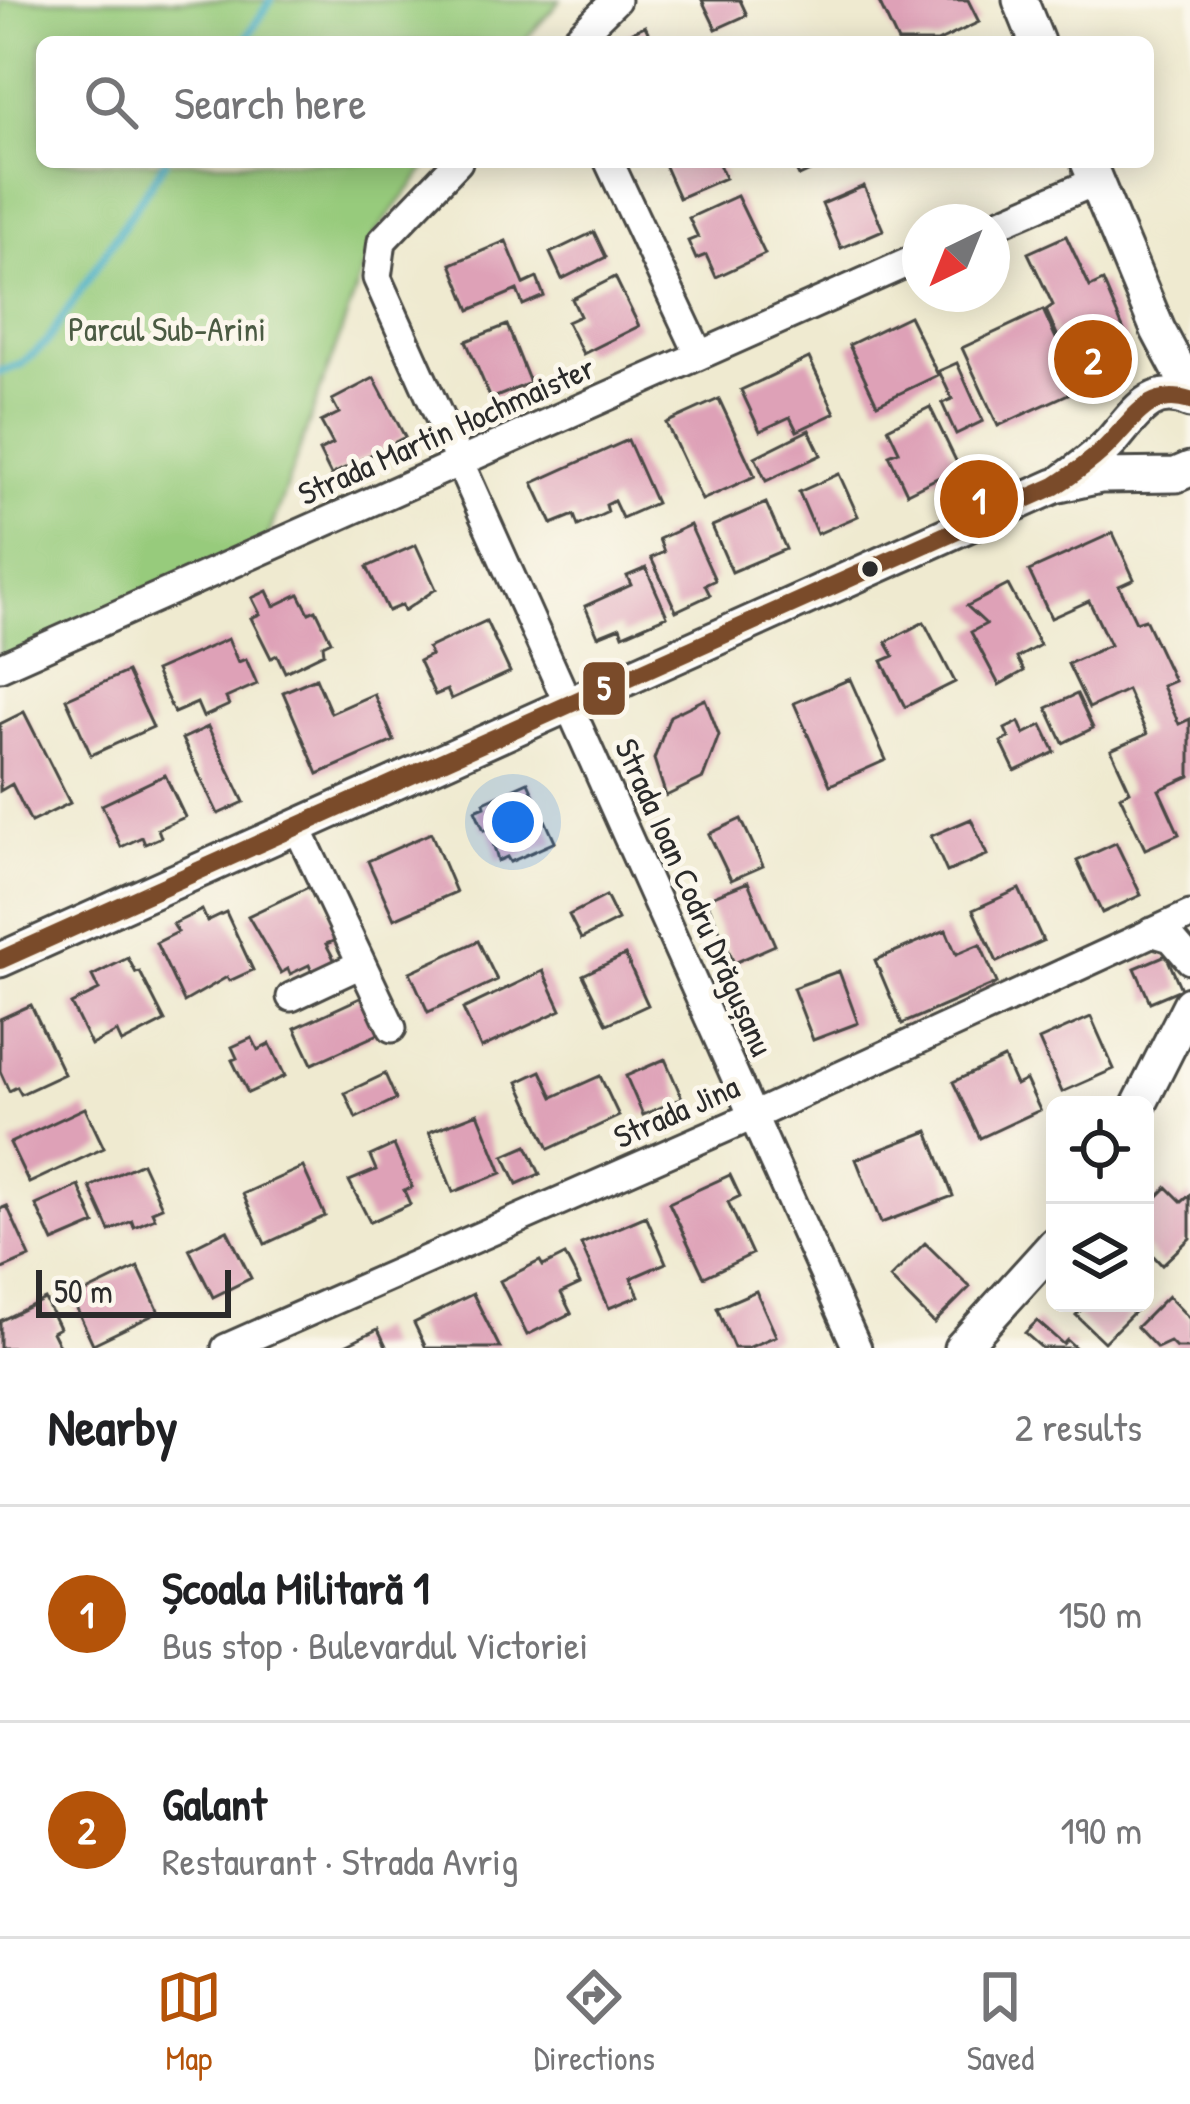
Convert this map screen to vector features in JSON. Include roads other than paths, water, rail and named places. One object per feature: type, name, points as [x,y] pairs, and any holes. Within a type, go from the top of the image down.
[{"type":"main road","points":[[1020,0],[1035,36]]},
{"type":"main road","points":[[1092,171],[1158,330],[1190,390]]},
{"type":"main road","points":[[1158,330],[1154,370],[1129,439],[1132,452],[1150,471],[1180,475]]},
{"type":"main road","points":[[1055,487],[1108,445],[1138,410],[1163,394],[1190,400]]},
{"type":"main road","points":[[0,960],[1055,487],[1101,476],[1180,475]]},
{"type":"main road","points":[[1144,1096],[1190,1004]]},
{"type":"main road","points":[[961,1348],[1046,1254]]},
{"type":"street","points":[[579,36],[616,0]]},
{"type":"street","name":"Strada Ioan Codru Drăgușanu","points":[[452,168],[382,241],[377,278],[857,1348]]},
{"type":"street","points":[[612,168],[699,354]]},
{"type":"street","points":[[1010,216],[1092,171]]},
{"type":"street","name":"Strada Martin Hochmaister","points":[[0,667],[902,265]]},
{"type":"street","points":[[297,827],[392,1028]]},
{"type":"street","name":"Strada Jina","points":[[226,1348],[753,1116],[1190,915]]},
{"type":"street","points":[[1150,932],[1171,938],[1190,960]]},
{"type":"street","points":[[291,997],[361,964]]},
{"type":"waterway","points":[[248,36],[271,0]]},
{"type":"waterway","points":[[0,372],[20,365],[46,343],[161,168]]},
{"type":"place","name":"Galant","points":[[1093,359]]},
{"type":"place","name":"Școala Militară 1","points":[[979,499]]},
{"type":"park label","name":"Parcul Sub-Arini","points":[[167,329]]}]
